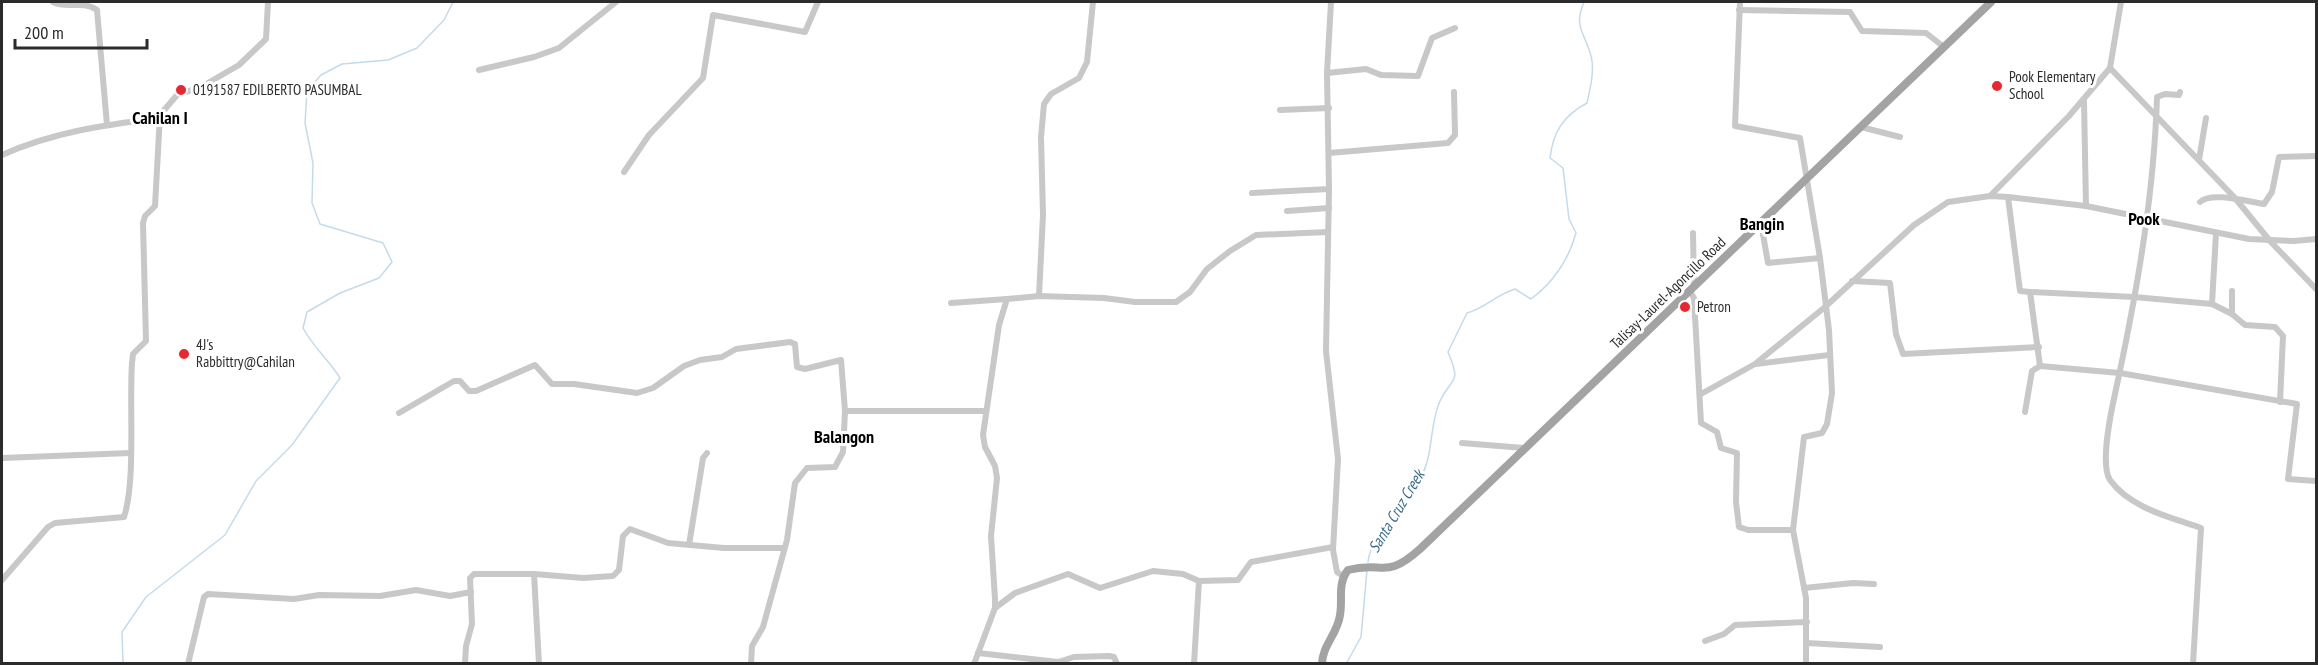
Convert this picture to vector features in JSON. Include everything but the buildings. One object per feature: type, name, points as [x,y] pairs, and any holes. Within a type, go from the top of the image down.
[{"type":"main road","name":"Talisay-Laurel-Agoncillo Road","points":[[1343,576],[1348,570],[1392,568],[1403,564],[1639,342],[1692,287],[1991,2]]},
{"type":"main road","points":[[1322,663],[1341,614],[1343,576]]},
{"type":"street","points":[[53,2],[80,4],[97,10],[107,125]]},
{"type":"street","points":[[2,580],[48,527],[55,523],[124,517],[127,508],[133,354],[146,341],[143,223],[145,216],[155,206],[160,118],[177,95],[201,87],[239,65],[266,39],[268,2]]},
{"type":"street","points":[[479,70],[534,57],[559,48],[616,2]]},
{"type":"street","points":[[624,172],[649,135],[703,78],[713,15],[805,32],[818,2]]},
{"type":"street","points":[[1039,297],[1043,214],[1041,137],[1044,104],[1051,94],[1079,78],[1087,62],[1093,2]]},
{"type":"street","points":[[1331,2],[1327,72],[1329,208],[1326,351],[1338,459],[1334,564],[1337,572],[1343,576]]},
{"type":"street","points":[[1740,2],[1735,126],[1800,138],[1820,258],[1825,307],[1832,393],[1827,424],[1822,433],[1804,437],[1792,530],[1804,588],[1807,622],[1806,663]]},
{"type":"street","points":[[1990,196],[2084,100],[2110,68],[2121,2]]},
{"type":"street","points":[[1739,10],[1850,12],[1862,31],[1926,33],[1944,47]]},
{"type":"street","points":[[1327,72],[1366,69],[1381,75],[1418,76],[1432,38],[1455,28]]},
{"type":"street","points":[[2110,68],[2235,198],[2270,241],[2316,289]]},
{"type":"street","points":[[1329,153],[1448,143],[1455,135],[1454,92]]},
{"type":"street","points":[[2180,92],[2179,95],[2160,94],[2147,217],[2120,373],[2110,417],[2106,466],[2109,478],[2127,498],[2201,528],[2193,663]]},
{"type":"street","points":[[2084,100],[2086,206]]},
{"type":"street","points":[[1280,110],[1329,108]]},
{"type":"street","points":[[2,155],[36,140],[73,130],[160,118]]},
{"type":"street","points":[[2199,160],[2206,118]]},
{"type":"street","points":[[1861,127],[1900,137]]},
{"type":"street","points":[[2200,202],[2205,198],[2235,198],[2264,204],[2272,192],[2279,157],[2316,156]]},
{"type":"street","points":[[1252,193],[1329,189]]},
{"type":"street","points":[[1701,394],[1755,364],[1825,307],[1939,207],[1948,202],[1990,196],[2008,197],[2086,206],[2216,233],[2270,241],[2316,239]]},
{"type":"street","points":[[2008,197],[2020,291],[2212,304],[2232,314],[2246,325],[2275,327],[2283,336],[2280,402]]},
{"type":"street","points":[[1287,211],[1329,208]]},
{"type":"street","points":[[1761,223],[1768,263],[1820,258]]},
{"type":"street","points":[[951,303],[1039,297],[1176,302],[1190,292],[1207,269],[1230,250],[1256,235],[1328,232]]},
{"type":"street","points":[[1693,233],[1692,287],[1701,394],[1701,423],[1717,432],[1721,448],[1737,453],[1736,509],[1739,527],[1792,530]]},
{"type":"street","points":[[2212,304],[2216,233]]},
{"type":"street","points":[[1852,281],[1890,283],[1896,334],[1903,354],[2039,347]]},
{"type":"street","points":[[2232,291],[2232,314]]},
{"type":"street","points":[[2030,292],[2040,366]]},
{"type":"street","points":[[974,663],[995,608],[991,536],[997,478],[995,466],[985,447],[986,411],[999,325],[1007,299]]},
{"type":"street","points":[[399,413],[453,381],[460,381],[469,392],[476,391],[535,365],[552,384],[574,384],[636,393],[653,388],[684,366],[700,360],[722,357],[736,349],[790,342],[795,344],[797,367],[805,369],[841,360],[845,411],[843,452],[838,463],[831,468],[807,468],[795,483],[784,548],[763,627],[752,646],[751,663]]},
{"type":"street","points":[[1755,364],[1829,355]]},
{"type":"street","points":[[2025,412],[2032,371],[2040,366],[2120,373],[2297,404],[2288,479],[2316,481]]},
{"type":"street","points":[[845,411],[986,411]]},
{"type":"street","points":[[1462,443],[1524,448]]},
{"type":"street","points":[[2,458],[130,453]]},
{"type":"street","points":[[689,545],[703,458],[706,453]]},
{"type":"street","points":[[465,663],[466,646],[472,624],[473,574],[534,574],[583,578],[613,576],[619,570],[623,536],[630,529],[668,543],[724,548],[784,548]]},
{"type":"street","points":[[995,608],[1015,593],[1068,574],[1100,588],[1153,571],[1183,574],[1200,581],[1238,580],[1251,562],[1333,547]]},
{"type":"street","points":[[534,574],[539,663]]},
{"type":"street","points":[[1194,663],[1200,581]]},
{"type":"street","points":[[1804,588],[1853,583],[1874,584]]},
{"type":"street","points":[[188,663],[204,597],[208,594],[294,598],[319,595],[380,596],[416,590],[450,596],[471,592]]},
{"type":"street","points":[[1705,640],[1724,634],[1735,625],[1807,622]]},
{"type":"street","points":[[1806,643],[1880,647]]},
{"type":"street","points":[[978,653],[1058,662],[1074,657],[1109,656],[1114,657],[1117,663]]},
{"type":"waterway","points":[[123,664],[122,632],[146,597],[225,535],[256,481],[292,445],[340,378],[303,328],[307,312],[340,293],[379,278],[392,262],[383,243],[320,224],[312,203],[313,163],[305,123],[307,91],[321,75],[342,64],[388,60],[417,48],[444,20],[453,2]]},
{"type":"waterway","name":"Santa Cruz Creek","points":[[1368,562],[1375,541],[1415,487],[1425,468],[1437,410],[1455,376],[1448,352],[1467,313],[1515,289],[1531,299],[1553,278],[1573,243],[1576,233],[1569,219],[1563,168],[1550,158],[1554,140],[1561,126],[1572,113],[1587,103],[1592,67],[1589,48],[1580,24],[1584,2]]},
{"type":"waterway","name":"Santa Cruz Creek","points":[[1346,664],[1361,637],[1367,570]]},
{"type":"place","name":"Pook Elementary School","points":[[1997,86]]},
{"type":"place","name":"0191587 EDILBERTO PASUMBAL","points":[[181,90]]},
{"type":"place","name":"Petron","points":[[1685,307]]},
{"type":"place","name":"4J's Rabbittry@Cahilan","points":[[184,354]]},
{"type":"district","name":"Cahilan I","points":[[160,118]]},
{"type":"district","name":"Pook","points":[[2144,219]]},
{"type":"district","name":"Bangin","points":[[1762,224]]},
{"type":"district","name":"Balangon","points":[[844,437]]}]
